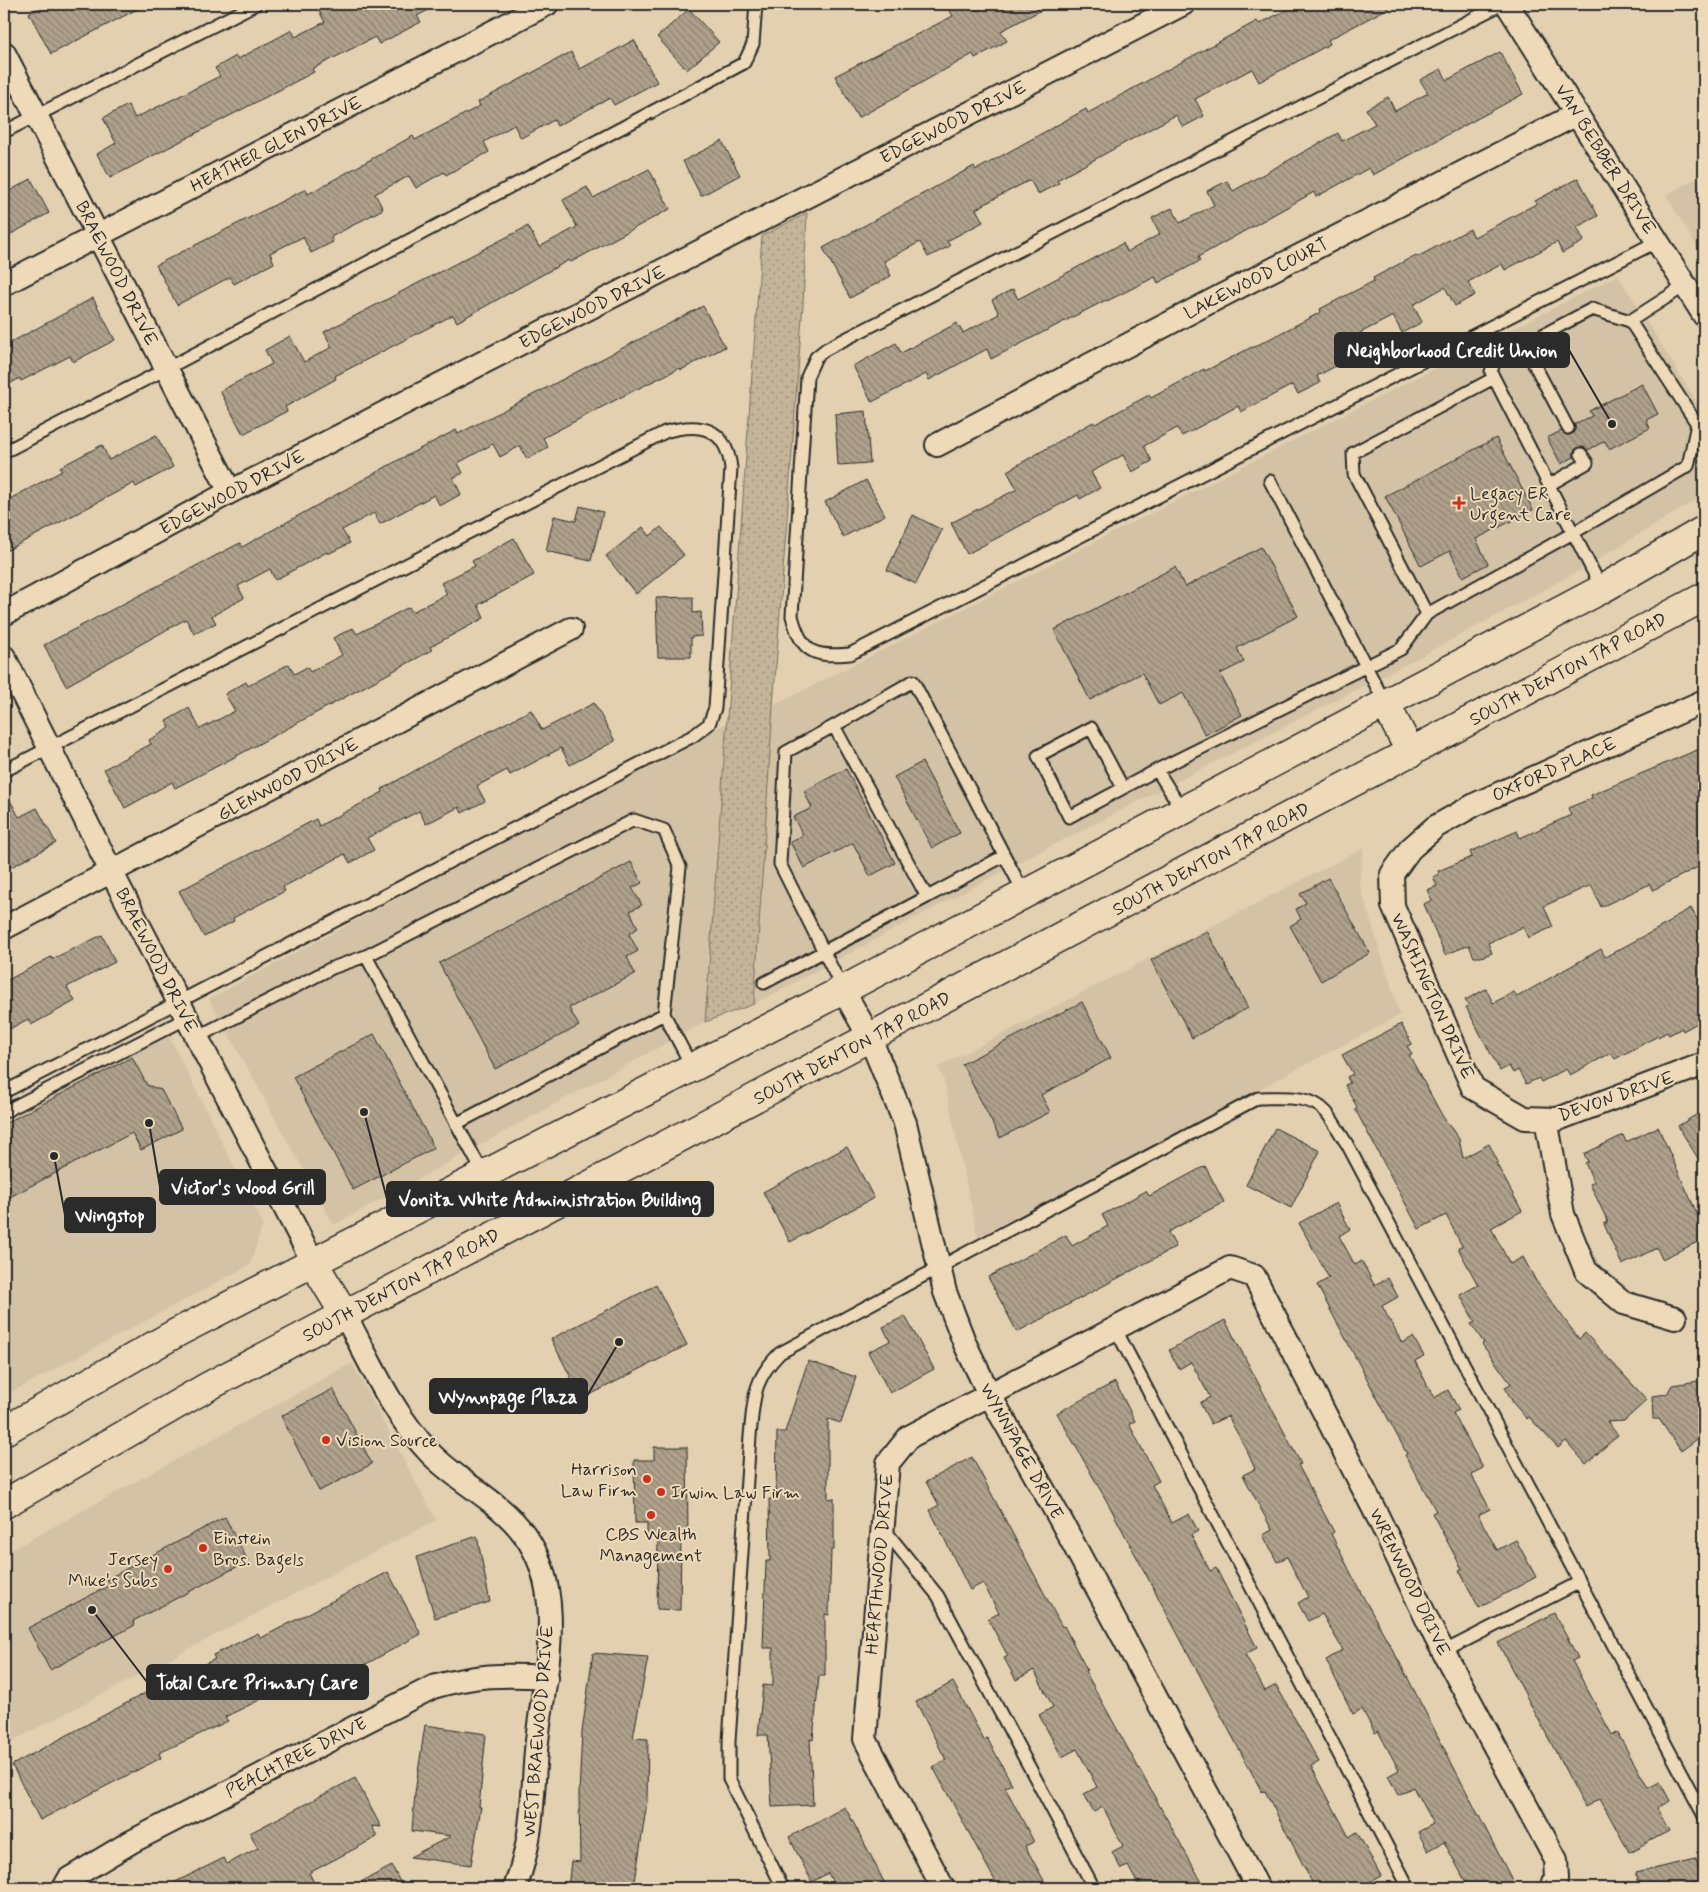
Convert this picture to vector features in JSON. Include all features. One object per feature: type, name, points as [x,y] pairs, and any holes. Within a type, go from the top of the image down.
[{"type":"main road","points":[[4,1431],[178,1332],[843,990],[1602,589],[1704,530]]},
{"type":"main road","name":"SOUTH DENTON TAP ROAD","points":[[4,1504],[209,1386],[1704,597]]},
{"type":"main road","points":[[1385,703],[1411,753]]},
{"type":"main road","points":[[313,1262],[345,1315]]},
{"type":"street","name":"HEATHER GLEN DRIVE","points":[[4,284],[547,4]]},
{"type":"street","name":"EDGEWOOD DRIVE","points":[[4,614],[230,492],[1183,4]]},
{"type":"street","name":"VAN BEBBER DRIVE","points":[[1507,4],[1658,241],[1698,300]]},
{"type":"street","name":"BRAEWOOD DRIVE","points":[[4,53],[230,492]]},
{"type":"street","name":"LAKEWOOD COURT","points":[[937,445],[1231,291],[1577,114]]},
{"type":"street","name":"GLENWOOD DRIVE","points":[[4,928],[112,873],[571,629]]},
{"type":"street","name":"BRAEWOOD DRIVE","points":[[4,657],[112,873],[313,1262]]},
{"type":"street","name":"OXFORD PLACE","points":[[1410,849],[1435,827],[1476,804],[1704,700]]},
{"type":"street","name":"WASHINGTON DRIVE","points":[[1410,849],[1392,874],[1393,906],[1473,1088],[1536,1118]]},
{"type":"street","name":"WYNNPAGE DRIVE","points":[[843,990],[870,1038],[905,1123],[945,1292],[965,1344],[989,1394],[1059,1517],[1258,1888]]},
{"type":"street","name":"DEVON DRIVE","points":[[1536,1118],[1558,1119],[1704,1064]]},
{"type":"street","points":[[1536,1118],[1563,1214],[1586,1271],[1624,1303],[1675,1318]]},
{"type":"street","name":"HEARTHWOOD DRIVE","points":[[943,1888],[865,1739],[881,1525],[888,1463],[909,1437],[1230,1268],[1254,1276]]},
{"type":"street","name":"WRENWOOD DRIVE","points":[[1254,1276],[1378,1516],[1443,1652],[1556,1860],[1557,1879],[1551,1888]]},
{"type":"street","name":"WEST BRAEWOOD DRIVE","points":[[345,1315],[397,1410],[429,1453],[460,1480],[508,1515],[525,1534],[536,1555],[545,1580],[550,1629],[536,1751],[535,1795],[527,1851],[515,1888]]},
{"type":"street","name":"PEACHTREE DRIVE","points":[[64,1888],[69,1879],[131,1842],[433,1686],[464,1678],[498,1674],[546,1677]]},
{"type":"lane","points":[[4,132],[256,4]]},
{"type":"lane","points":[[4,452],[166,369],[744,63],[754,44],[756,4]]},
{"type":"lane","points":[[1502,4],[826,349],[816,357],[807,377],[792,616],[796,633],[809,650],[824,656],[850,654],[1658,241]]},
{"type":"lane","points":[[1602,589],[1491,372],[1495,360],[1592,309],[1630,320],[1698,300]]},
{"type":"lane","points":[[1123,788],[1091,728],[1038,756],[1069,816],[1123,788],[1157,770],[1401,649],[1427,614],[1573,533],[1688,466],[1697,424],[1630,320]]},
{"type":"lane","points":[[1524,345],[1568,428]]},
{"type":"lane","points":[[1427,614],[1354,474],[1352,453],[1494,378]]},
{"type":"lane","points":[[4,772],[665,432],[685,426],[702,427],[715,434],[729,453],[731,468],[716,699],[709,724],[693,736],[187,1019],[4,1112]]},
{"type":"lane","points":[[1548,485],[1587,463],[1581,454]]},
{"type":"lane","points":[[1270,480],[1365,668],[1385,703]]},
{"type":"lane","points":[[843,990],[825,950],[780,864],[786,752],[913,681],[1024,893]]},
{"type":"lane","points":[[834,726],[927,897]]},
{"type":"lane","points":[[1157,770],[1182,810]]},
{"type":"lane","points":[[4,1092],[187,1019],[366,956],[634,820],[664,830],[680,867],[664,1014],[692,1068]]},
{"type":"lane","points":[[764,983],[1004,856]]},
{"type":"lane","points":[[366,956],[484,1175]]},
{"type":"lane","points":[[456,1124],[664,1014]]},
{"type":"lane","points":[[783,1888],[729,1779],[730,1731],[750,1436],[755,1393],[764,1369],[780,1353],[1258,1098],[1284,1097],[1306,1100],[1325,1110],[1347,1144],[1704,1816]]},
{"type":"lane","points":[[1116,1328],[1409,1888]]},
{"type":"lane","points":[[881,1525],[938,1596],[1094,1888]]},
{"type":"lane","points":[[1443,1652],[1580,1582]]},
{"type":"shaded area","points":[[1704,174],[1704,259],[1666,195]]},
{"type":"shaded area","points":[[807,213],[803,304],[773,706],[754,1004],[705,1022],[762,236]]},
{"type":"shaded area","points":[[1618,275],[1704,414],[1704,495],[1577,572],[1414,660],[1030,857],[754,1004],[773,706]]},
{"type":"shaded area","points":[[726,723],[705,1022],[334,1225],[209,999]]},
{"type":"shaded area","points":[[1364,848],[1359,883],[1400,1015],[978,1237],[944,1081],[938,1067]]},
{"type":"shaded area","points":[[163,1024],[263,1224],[250,1265],[4,1396],[4,1104]]},
{"type":"shaded area","points":[[352,1363],[436,1520],[16,1739],[4,1753],[4,1554]]},
{"type":"building","points":[[47,4],[147,4],[51,54],[29,13]]},
{"type":"building","points":[[315,4],[440,4],[417,16],[421,22],[379,44],[375,37],[312,69],[314,72],[110,178],[97,154],[116,143],[103,118],[128,105],[135,118],[220,76],[215,68],[236,56],[238,59],[292,30],[295,37],[325,22]]},
{"type":"building","points":[[946,4],[973,4],[977,11],[990,4],[1053,4],[1001,31],[1007,41],[975,58],[973,54],[858,118],[835,76],[953,16]]},
{"type":"building","points":[[1298,4],[1396,4],[1328,40],[1330,44],[1259,82],[1252,69],[1195,99],[1204,116],[1183,127],[1176,115],[1057,180],[1059,183],[1038,194],[1030,180],[992,200],[976,209],[983,222],[947,241],[950,246],[928,257],[920,242],[884,261],[891,276],[850,298],[823,248],[974,166],[976,170],[1086,109],[1088,113],[1257,21],[1259,24]]},
{"type":"building","points":[[689,9],[719,42],[687,70],[657,37]]},
{"type":"building","points":[[634,40],[657,82],[614,105],[610,98],[557,126],[554,120],[521,138],[514,125],[484,142],[489,152],[446,175],[444,172],[416,188],[409,176],[375,194],[383,209],[331,237],[333,242],[311,253],[303,237],[270,253],[274,263],[234,284],[230,277],[177,305],[156,265],[306,189],[308,194],[413,136],[415,140],[480,106],[478,102],[571,52],[580,69]]},
{"type":"building","points":[[1500,52],[1523,94],[1373,175],[1369,168],[1316,197],[1314,192],[1198,257],[1200,261],[1158,283],[1155,277],[991,359],[987,349],[929,380],[926,374],[872,402],[853,366],[896,343],[901,353],[957,323],[963,333],[999,314],[992,300],[1013,289],[1018,299],[1123,243],[1127,252],[1160,234],[1152,218],[1172,208],[1180,223],[1214,205],[1207,191],[1227,181],[1233,191],[1338,133],[1342,141],[1375,124],[1366,109],[1388,97],[1395,111],[1428,93],[1420,80],[1441,69],[1447,80]]},
{"type":"building","points":[[722,141],[740,175],[701,196],[683,161]]},
{"type":"building","points":[[649,169],[670,209],[571,262],[569,260],[457,322],[453,315],[335,376],[336,379],[285,407],[287,411],[243,434],[220,391],[272,364],[265,350],[290,336],[304,362],[332,347],[324,332],[528,226],[539,247],[577,227],[563,200],[587,187],[593,198]]},
{"type":"building","points":[[1578,178],[1598,216],[1577,227],[1584,241],[1562,253],[1557,242],[1505,270],[1502,264],[1468,282],[1475,295],[1455,306],[1445,287],[1413,305],[1422,322],[1402,333],[1393,316],[1360,333],[1368,349],[1317,376],[1320,383],[1298,394],[1292,385],[1241,412],[1238,406],[1182,436],[1177,428],[1144,446],[1152,461],[1132,472],[1123,455],[1091,472],[1100,488],[1080,499],[1078,495],[967,554],[951,523],[1017,489],[1007,471],[1093,422],[1095,424],[1149,395],[1151,398],[1204,369],[1205,371],[1321,312],[1320,309],[1374,281],[1373,278],[1416,255],[1417,257],[1470,229],[1474,237],[1536,204],[1535,201]]},
{"type":"building","points":[[31,179],[49,213],[4,238],[4,194]]},
{"type":"building","points":[[93,298],[115,340],[73,362],[70,356],[21,381],[20,378],[4,387],[4,346]]},
{"type":"building","points":[[703,306],[725,347],[681,370],[680,368],[627,394],[543,438],[548,447],[527,459],[520,446],[500,457],[493,444],[458,463],[463,473],[453,478],[461,494],[440,506],[434,495],[380,524],[374,513],[342,530],[350,543],[328,554],[327,552],[275,580],[270,569],[238,586],[244,598],[212,616],[216,623],[194,634],[186,619],[66,686],[44,645],[240,543],[242,547],[402,458],[456,430],[458,434]]},
{"type":"building","points":[[1642,384],[1658,414],[1646,420],[1650,428],[1609,449],[1605,441],[1588,450],[1584,447],[1577,448],[1574,451],[1574,457],[1561,464],[1547,438],[1561,431],[1567,435],[1572,434],[1575,424],[1592,416],[1589,411]]},
{"type":"building","points":[[866,411],[870,463],[838,465],[835,414]]},
{"type":"building","points":[[156,435],[173,467],[136,487],[134,483],[4,552],[4,502],[62,471],[60,467],[102,445],[109,460]]},
{"type":"building","name":"Legacy ER Urgent Care","points":[[1496,438],[1533,510],[1476,539],[1488,564],[1463,577],[1450,551],[1421,566],[1385,496]]},
{"type":"building","points":[[866,480],[885,515],[843,537],[825,502]]},
{"type":"building","points":[[580,506],[603,512],[591,561],[546,551],[554,516],[576,521]]},
{"type":"building","points":[[913,515],[942,530],[916,584],[887,570]]},
{"type":"building","points":[[643,527],[650,536],[661,527],[684,555],[636,594],[606,556]]},
{"type":"building","points":[[514,538],[534,575],[478,605],[484,618],[430,647],[432,650],[231,759],[175,788],[172,782],[125,808],[104,769],[151,744],[149,740],[170,728],[166,721],[189,708],[200,729],[235,711],[225,694],[246,682],[248,686],[289,664],[294,674],[307,667],[310,672],[342,655],[333,638],[353,628],[357,634],[409,607],[412,612],[447,594],[441,583],[475,566],[472,561]]},
{"type":"building","points":[[1261,547],[1298,616],[1237,648],[1244,662],[1220,674],[1242,715],[1205,735],[1183,693],[1159,705],[1142,673],[1090,700],[1054,630],[1175,567],[1185,587]]},
{"type":"building","points":[[693,597],[693,613],[701,612],[702,636],[691,637],[691,657],[658,657],[656,598]]},
{"type":"building","points":[[594,703],[615,741],[570,765],[561,748],[510,775],[507,770],[477,786],[485,801],[462,813],[459,807],[426,824],[419,811],[367,838],[374,850],[350,863],[345,854],[283,887],[285,891],[233,918],[234,921],[204,937],[179,891],[316,819],[319,826],[383,792],[382,789],[434,760],[531,710],[542,730]]},
{"type":"building","points":[[1704,747],[1704,864],[1653,890],[1650,884],[1601,907],[1591,885],[1544,906],[1553,927],[1528,938],[1523,927],[1488,943],[1492,953],[1481,957],[1474,957],[1469,945],[1445,955],[1424,904],[1432,900],[1427,890],[1437,886],[1433,877],[1439,874],[1438,871],[1472,857],[1470,852],[1517,831],[1520,838],[1571,815],[1568,808],[1592,798],[1591,795]]},
{"type":"building","points":[[922,762],[960,833],[932,848],[894,777]]},
{"type":"building","points":[[846,769],[895,863],[870,876],[853,843],[804,868],[790,842],[803,835],[793,817],[812,808],[804,791]]},
{"type":"building","points":[[4,789],[19,817],[37,808],[56,843],[4,871]]},
{"type":"building","points":[[631,862],[642,883],[632,888],[642,905],[630,911],[638,928],[629,934],[638,951],[627,957],[635,974],[569,1008],[579,1026],[495,1069],[439,963]]},
{"type":"building","points":[[1328,878],[1370,953],[1321,981],[1290,926],[1301,919],[1296,909],[1306,903],[1300,894]]},
{"type":"building","points":[[1691,908],[1698,921],[1704,918],[1704,1019],[1683,1031],[1682,1028],[1669,1035],[1667,1032],[1658,1036],[1615,1059],[1611,1053],[1570,1075],[1566,1069],[1541,1082],[1539,1078],[1526,1084],[1518,1070],[1513,1073],[1509,1066],[1500,1071],[1466,1007],[1469,1006],[1465,1000],[1486,989],[1493,1003],[1514,992],[1517,997],[1601,949],[1605,957],[1672,921],[1671,919]]},
{"type":"building","points":[[1207,931],[1248,1008],[1192,1038],[1151,960]]},
{"type":"building","points":[[102,935],[115,962],[67,987],[75,1001],[31,1025],[28,1019],[4,1032],[4,982],[51,957],[52,959]]},
{"type":"building","points":[[1082,1002],[1111,1058],[1041,1095],[1050,1112],[1000,1138],[962,1064]]},
{"type":"building","points":[[1401,1024],[1412,1044],[1407,1046],[1412,1054],[1409,1055],[1443,1117],[1459,1139],[1463,1158],[1489,1144],[1498,1162],[1496,1163],[1522,1211],[1491,1228],[1510,1264],[1523,1257],[1536,1281],[1579,1339],[1585,1333],[1647,1400],[1624,1421],[1607,1422],[1618,1435],[1586,1464],[1566,1441],[1558,1448],[1513,1403],[1505,1387],[1511,1384],[1482,1344],[1484,1343],[1471,1324],[1475,1322],[1460,1295],[1478,1285],[1458,1248],[1462,1246],[1446,1215],[1419,1229],[1355,1109],[1357,1107],[1345,1085],[1350,1083],[1347,1077],[1353,1074],[1342,1055]]},
{"type":"building","points":[[374,1034],[434,1148],[353,1190],[293,1077]]},
{"type":"building","points":[[132,1057],[147,1085],[161,1090],[182,1129],[141,1150],[132,1133],[4,1200],[4,1124]]},
{"type":"building","points":[[1704,1110],[1704,1168],[1678,1126]]},
{"type":"building","points":[[1658,1127],[1704,1229],[1704,1239],[1662,1259],[1657,1248],[1622,1265],[1604,1224],[1608,1222],[1590,1184],[1594,1182],[1585,1163],[1588,1162],[1584,1154],[1623,1135],[1626,1142]]},
{"type":"building","points":[[1275,1128],[1320,1151],[1291,1208],[1246,1185]]},
{"type":"building","points":[[847,1147],[874,1198],[790,1242],[763,1192]]},
{"type":"building","points":[[1205,1166],[1224,1202],[1168,1232],[1176,1247],[1017,1332],[988,1277],[1066,1235],[1072,1246],[1108,1226],[1102,1215],[1146,1191],[1149,1196]]},
{"type":"building","points":[[1336,1203],[1350,1229],[1339,1236],[1355,1265],[1362,1261],[1374,1285],[1388,1278],[1398,1297],[1382,1306],[1402,1343],[1413,1337],[1424,1356],[1415,1361],[1434,1398],[1448,1390],[1459,1410],[1453,1413],[1483,1468],[1471,1474],[1490,1509],[1478,1515],[1497,1550],[1516,1540],[1536,1577],[1479,1608],[1459,1570],[1462,1569],[1432,1513],[1436,1511],[1317,1285],[1329,1278],[1299,1223]]},
{"type":"building","points":[[656,1285],[687,1345],[582,1399],[551,1339]]},
{"type":"building","points":[[905,1316],[934,1369],[890,1393],[868,1352],[890,1341],[883,1327]]},
{"type":"building","points":[[1225,1320],[1301,1464],[1298,1465],[1334,1532],[1331,1534],[1361,1593],[1400,1663],[1512,1880],[1497,1888],[1469,1888],[1444,1842],[1428,1851],[1418,1832],[1433,1824],[1413,1787],[1398,1795],[1388,1776],[1399,1770],[1378,1731],[1375,1733],[1362,1709],[1353,1714],[1326,1660],[1343,1650],[1322,1614],[1308,1621],[1298,1603],[1308,1597],[1287,1557],[1277,1562],[1263,1535],[1272,1530],[1243,1475],[1255,1469],[1247,1451],[1228,1416],[1211,1424],[1200,1403],[1210,1397],[1191,1362],[1179,1369],[1169,1350]]},
{"type":"building","points":[[808,1361],[856,1377],[841,1423],[828,1419],[828,1499],[834,1498],[834,1550],[831,1550],[829,1615],[825,1614],[825,1676],[819,1676],[813,1740],[810,1739],[813,1805],[772,1807],[768,1735],[758,1735],[763,1685],[773,1686],[773,1648],[763,1648],[766,1561],[770,1561],[769,1499],[776,1499],[777,1432],[785,1432]]},
{"type":"building","points":[[1698,1381],[1704,1390],[1704,1434],[1681,1451],[1659,1419],[1653,1419],[1652,1396],[1667,1394],[1672,1385]]},
{"type":"building","points":[[1115,1382],[1135,1421],[1129,1424],[1159,1481],[1152,1485],[1172,1523],[1189,1514],[1198,1531],[1191,1535],[1210,1571],[1216,1568],[1257,1648],[1245,1654],[1265,1691],[1276,1685],[1319,1762],[1311,1766],[1349,1837],[1357,1832],[1381,1876],[1358,1888],[1315,1888],[1265,1791],[1262,1792],[1110,1507],[1057,1413]]},
{"type":"building","name":"Vision Source","points":[[333,1389],[372,1464],[319,1491],[281,1416]]},
{"type":"building","name":"Irwin Law Firm","points":[[654,1447],[687,1447],[688,1538],[681,1538],[680,1610],[657,1609],[658,1538],[647,1538],[647,1523],[635,1523],[634,1460],[654,1460]]},
{"type":"building","points":[[972,1457],[1062,1627],[1064,1626],[1087,1670],[1085,1671],[1205,1888],[1140,1888],[1128,1866],[1121,1869],[1112,1852],[1123,1846],[1103,1807],[1094,1812],[1084,1794],[1097,1787],[1077,1749],[1062,1757],[1039,1715],[1053,1707],[1034,1670],[1016,1680],[1004,1658],[1008,1656],[988,1619],[999,1613],[983,1583],[970,1590],[930,1510],[939,1505],[926,1482]]},
{"type":"building","points":[[225,1517],[248,1561],[133,1621],[135,1625],[50,1670],[28,1628],[110,1585],[107,1579]]},
{"type":"building","points":[[477,1536],[490,1602],[435,1618],[417,1557]]},
{"type":"building","points":[[388,1572],[421,1634],[304,1698],[296,1682],[225,1717],[228,1721],[159,1753],[161,1758],[40,1820],[12,1765],[147,1692],[215,1659],[213,1655],[258,1633],[261,1638]]},
{"type":"building","points":[[1554,1613],[1578,1658],[1572,1661],[1612,1735],[1617,1732],[1648,1788],[1660,1782],[1670,1801],[1657,1808],[1669,1831],[1629,1852],[1600,1799],[1585,1807],[1498,1643]]},
{"type":"building","points":[[593,1653],[648,1657],[633,1738],[648,1739],[647,1802],[634,1888],[568,1888],[571,1861],[580,1862],[579,1794],[582,1732]]},
{"type":"building","points":[[953,1682],[984,1740],[987,1738],[1012,1784],[1005,1787],[1034,1842],[1025,1846],[1048,1888],[999,1888],[933,1767],[946,1760],[916,1702]]},
{"type":"building","points":[[425,1725],[486,1734],[479,1807],[481,1807],[471,1865],[410,1857],[451,1836],[412,1831],[415,1793]]},
{"type":"building","points":[[355,1778],[381,1827],[372,1826],[377,1837],[309,1873],[317,1888],[163,1888],[224,1858],[227,1864],[258,1848],[250,1833]]},
{"type":"building","points":[[845,1807],[887,1888],[836,1888],[828,1873],[812,1882],[789,1837]]},
{"type":"building","points":[[1696,1859],[1701,1881],[1685,1885],[1686,1888],[1640,1888],[1636,1873]]},
{"type":"building","points":[[392,1866],[403,1888],[349,1888]]},
{"type":"place","name":"Neighborhood Credit Union","points":[[1612,424]]},
{"type":"place","name":"Legacy ER Urgent Care","points":[[1459,503]]},
{"type":"place","name":"Vonita White Administration Building","points":[[364,1112]]},
{"type":"place","name":"Victor's Wood Grill","points":[[149,1123]]},
{"type":"place","name":"Wingstop","points":[[54,1156]]},
{"type":"place","name":"Wynnpage Plaza","points":[[619,1342]]},
{"type":"place","name":"Vision Source","points":[[326,1440]]},
{"type":"place","name":"Harrison Law Firm","points":[[647,1479]]},
{"type":"place","name":"Irwin Law Firm","points":[[661,1492]]},
{"type":"place","name":"CBS Wealth Management","points":[[651,1515]]},
{"type":"place","name":"Einstein Bros. Bagels","points":[[203,1548]]},
{"type":"place","name":"Jersey Mike's Subs","points":[[168,1569]]},
{"type":"place","name":"Total Care Primary Care","points":[[92,1610]]}]
